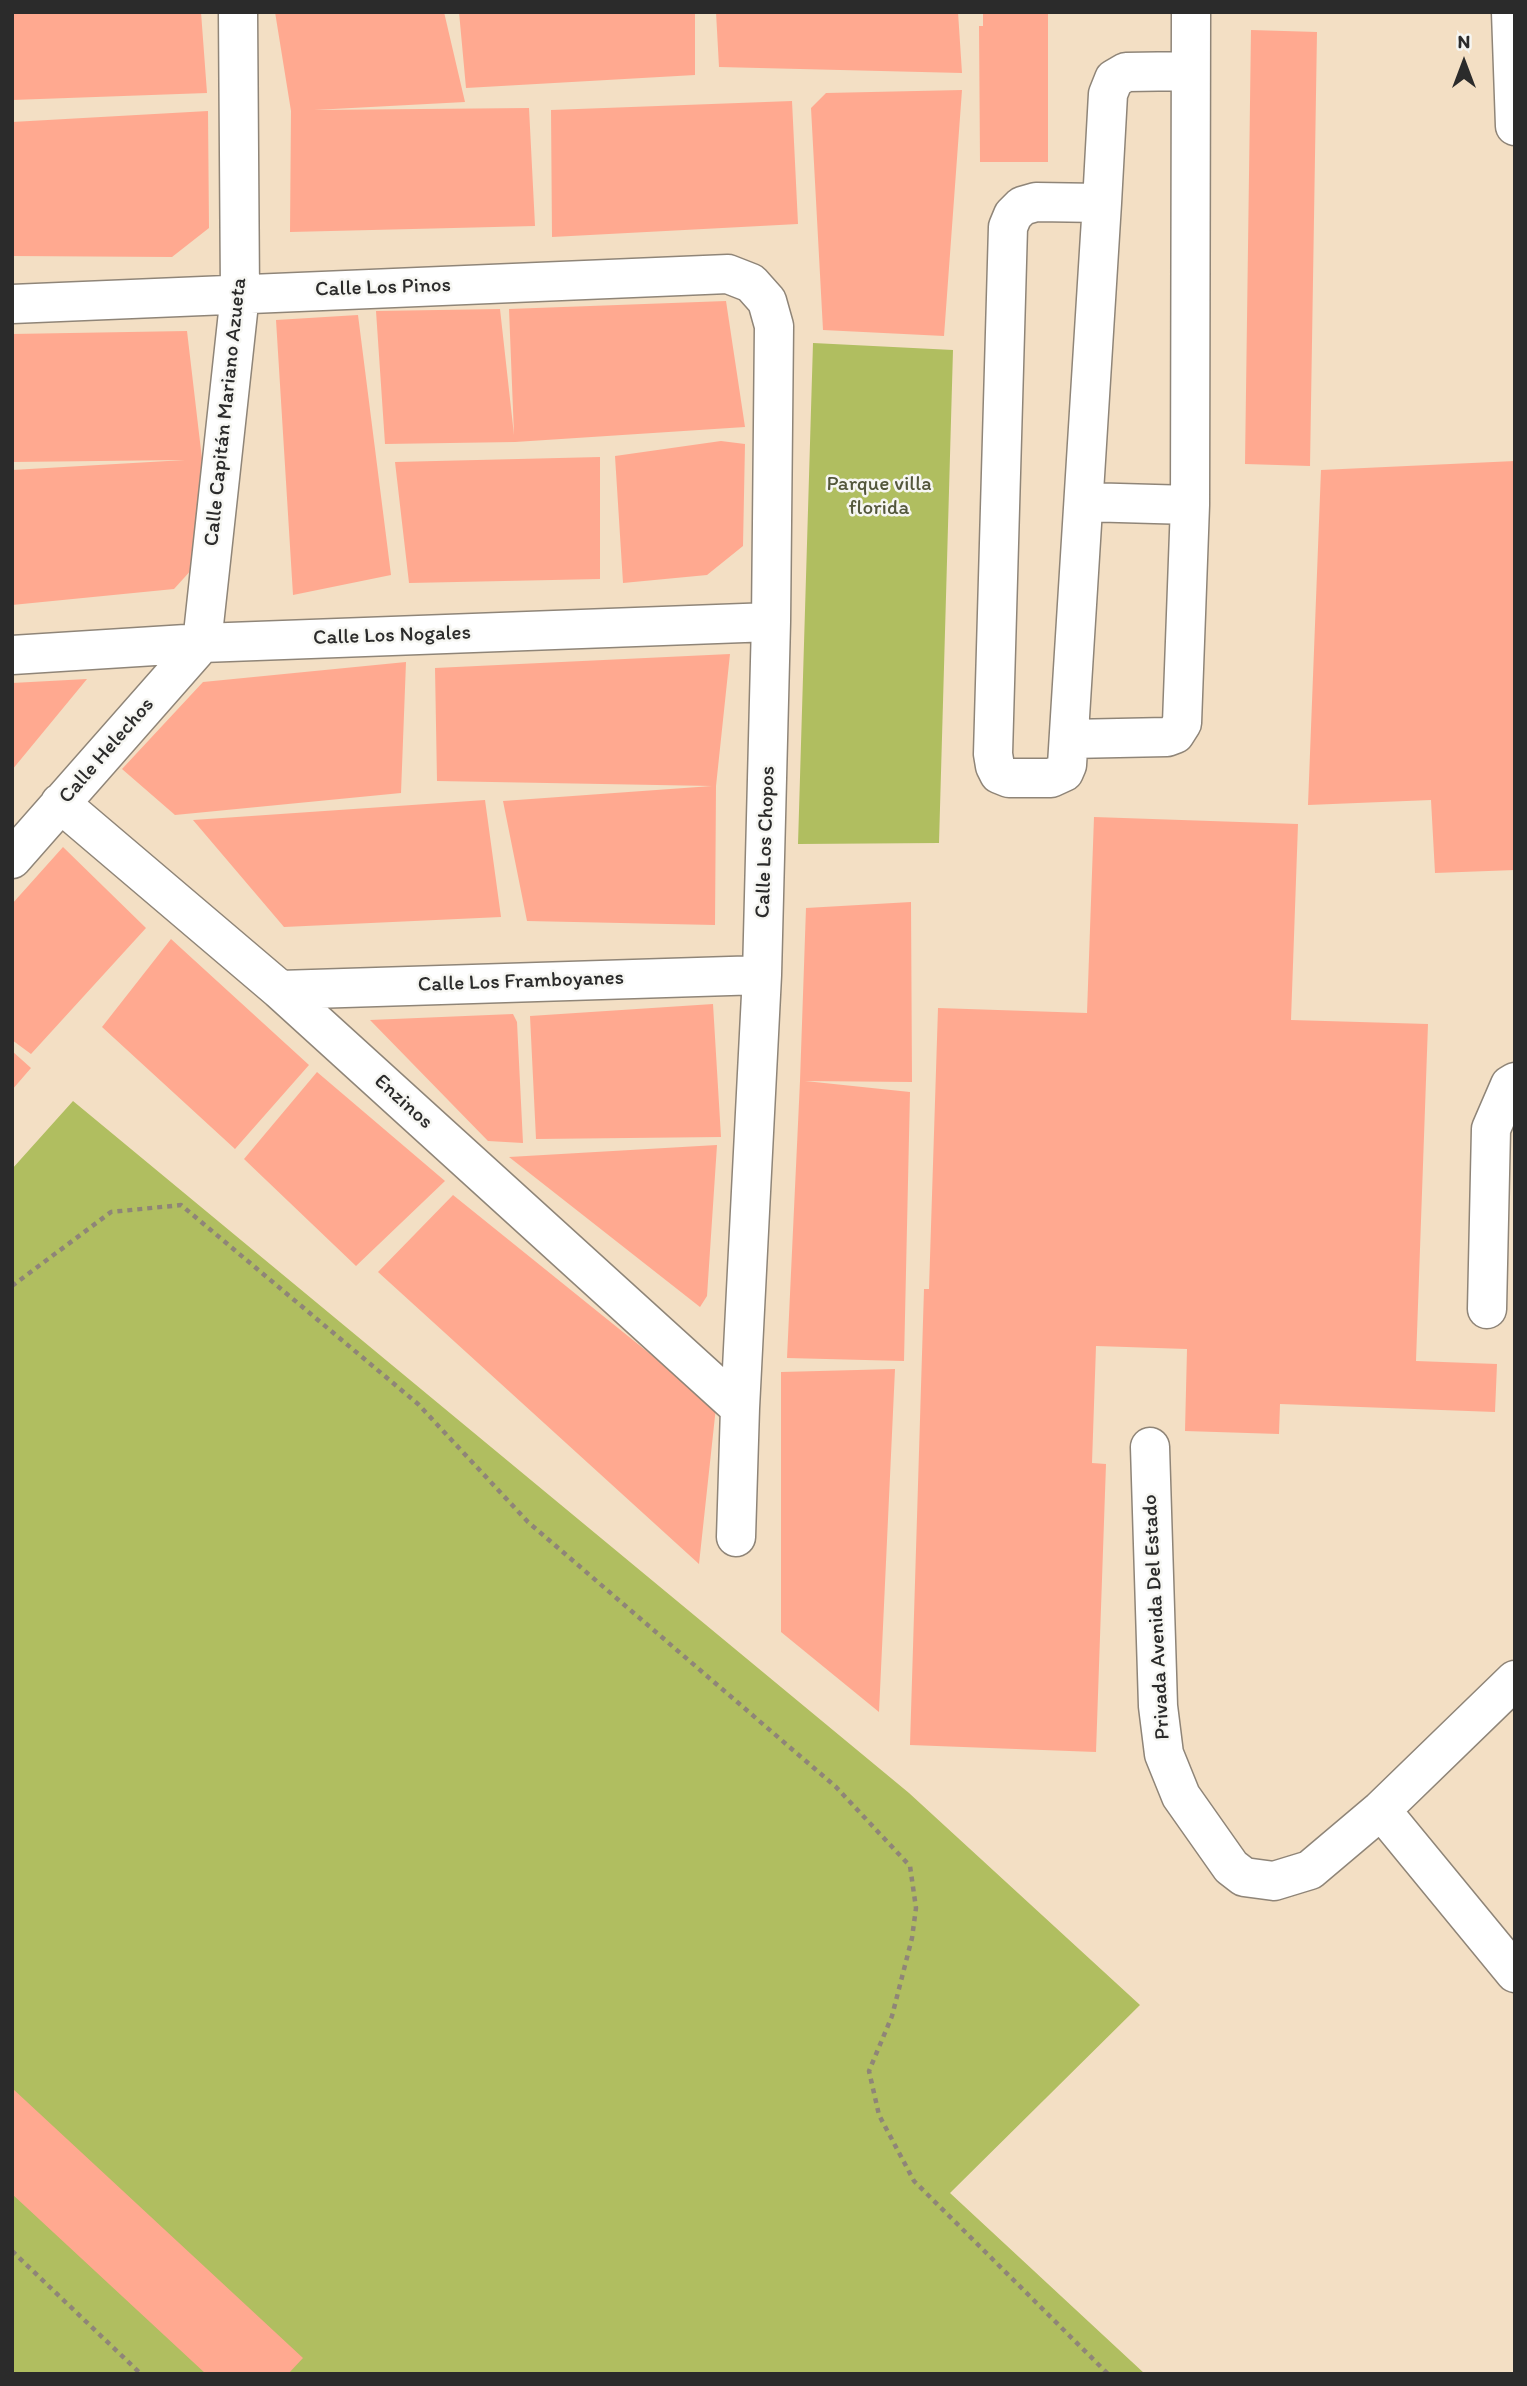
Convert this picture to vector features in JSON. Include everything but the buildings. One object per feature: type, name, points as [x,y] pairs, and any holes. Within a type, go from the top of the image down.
[{"type":"street","name":"Calle Capitán Mariano Azueta","points":[[202,643],[240,294],[238,12]]},
{"type":"street","points":[[1070,739],[1167,737],[1175,734],[1182,723],[1190,505],[1191,12]]},
{"type":"street","points":[[1511,12],[1515,126]]},
{"type":"street","points":[[1102,203],[1036,202],[1021,206],[1008,227],[995,766],[999,774],[1009,778],[1051,778],[1064,772],[1067,765],[1070,739],[1102,203],[1108,94],[1114,79],[1126,72],[1190,71]]},
{"type":"street","name":"Calle Los Pinos","points":[[12,304],[728,274],[751,283]]},
{"type":"street","name":"Calle Los Chopos","points":[[736,1537],[762,975],[772,622],[774,326],[767,301],[751,283]]},
{"type":"street","points":[[1084,502],[1190,505]]},
{"type":"street","name":"Calle Los Nogales","points":[[12,655],[202,643],[772,622]]},
{"type":"street","name":"Calle Helechos","points":[[12,859],[202,643]]},
{"type":"street","name":"Enzinos","points":[[61,803],[279,990],[740,1408]]},
{"type":"street","name":"Calle Los Framboyanes","points":[[279,990],[762,975]]},
{"type":"street","points":[[1487,1309],[1491,1129],[1510,1085],[1515,1082]]},
{"type":"street","name":"Privada Avenida Del Estado","points":[[1150,1447],[1158,1706],[1164,1754],[1181,1796],[1231,1867],[1244,1877],[1274,1881],[1310,1870],[1381,1810],[1515,1680]]},
{"type":"street","points":[[1381,1810],[1515,1973]]},
{"type":"path","points":[[12,1286],[111,1212],[181,1205],[418,1404],[527,1522],[836,1787],[910,1866],[916,1908],[912,1938],[892,2016],[869,2071],[879,2115],[914,2182],[1108,2374]]},
{"type":"path","points":[[12,2251],[141,2374]]},
{"type":"green space","name":"Parque villa florida","points":[[813,343],[953,350],[939,843],[798,844]]},
{"type":"green space","points":[[73,1101],[909,1793],[1140,2005],[950,2193],[1145,2374],[12,2374],[12,1169]]}]
